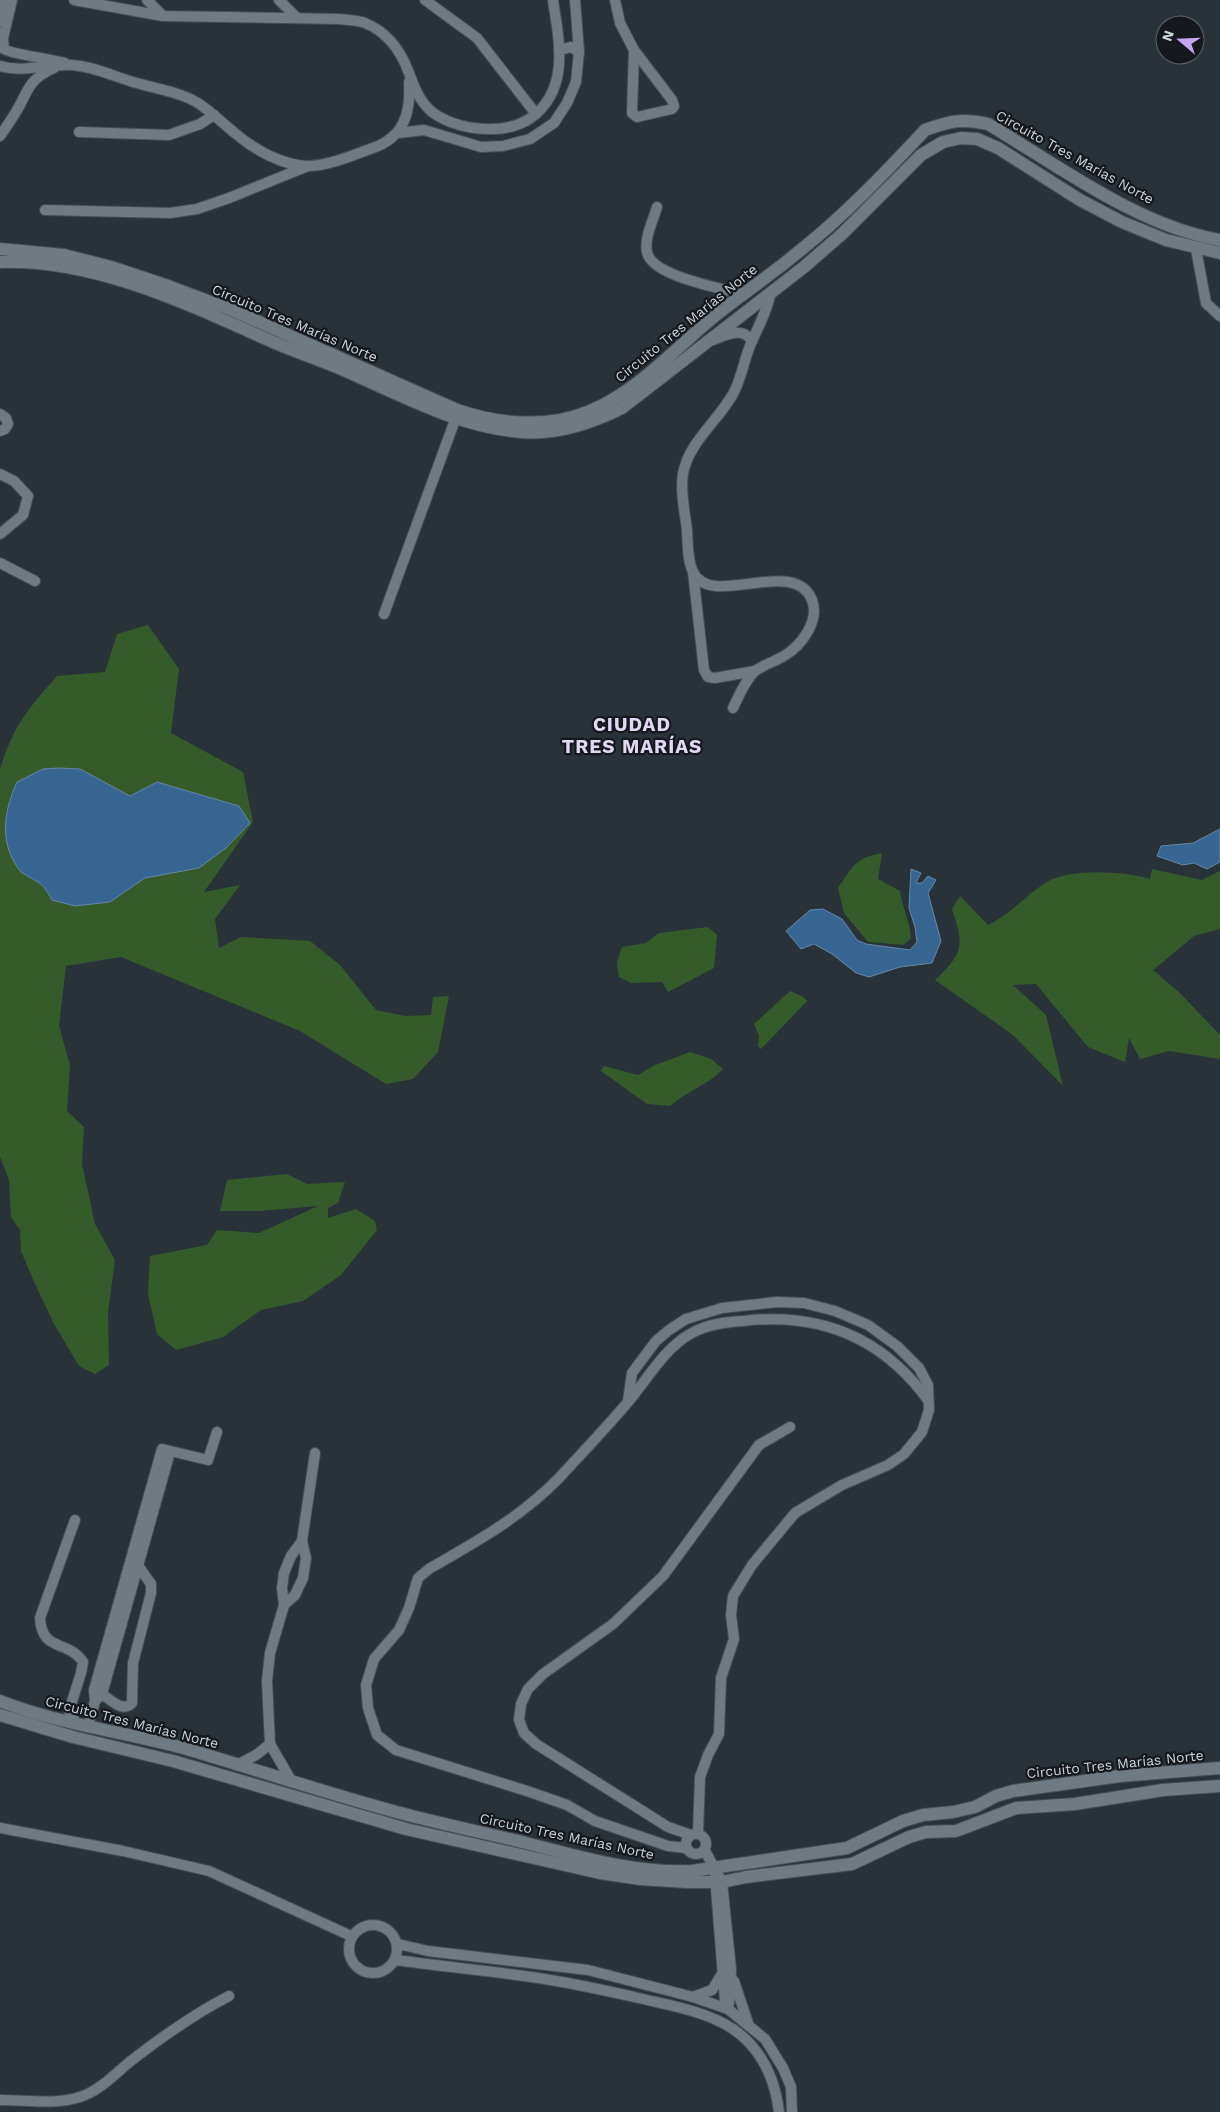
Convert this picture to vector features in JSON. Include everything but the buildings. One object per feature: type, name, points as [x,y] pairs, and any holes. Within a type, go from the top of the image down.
[{"type":"street","points":[[0,21],[5,0]]},
{"type":"street","points":[[12,0],[3,38],[4,50],[8,53],[45,57],[196,102],[258,150],[284,160],[308,166]]},
{"type":"street","points":[[74,0],[163,16],[297,18],[364,22],[380,31],[396,47],[408,69],[414,88],[432,112],[465,127],[497,129],[524,122],[542,111],[554,89],[560,50],[553,0]]},
{"type":"street","points":[[148,0],[163,16]]},
{"type":"street","points":[[279,0],[297,18]]},
{"type":"street","points":[[425,0],[476,38],[536,114]]},
{"type":"street","points":[[398,133],[424,130],[481,147],[503,146],[530,139],[554,124],[568,103],[576,82],[579,52],[576,0]]},
{"type":"street","points":[[615,0],[620,23],[634,50],[672,100],[674,106],[672,110],[637,117],[632,113],[634,50]]},
{"type":"street","points":[[556,24],[567,27],[576,22]]},
{"type":"street","points":[[560,50],[571,46],[579,52]]},
{"type":"street","points":[[0,136],[19,106],[26,88],[46,71],[62,65]]},
{"type":"street","points":[[0,66],[9,69],[30,69],[73,65]]},
{"type":"street","points":[[45,210],[179,212],[229,198],[308,166],[345,158],[384,144],[398,133],[408,107],[410,94],[408,69]]},
{"type":"street","points":[[80,132],[169,135],[200,124],[214,115]]},
{"type":"street","name":"Circuito Tres Marías Norte","points":[[0,262],[49,263],[89,272],[229,315],[457,410],[523,427],[589,412],[618,397],[653,370],[742,294],[797,254],[833,222],[925,130],[945,123],[966,119],[988,124],[1134,210],[1173,226],[1220,240]]},
{"type":"street","name":"Circuito Tres Marías Norte","points":[[0,249],[64,255],[168,286],[455,420],[523,427],[572,428],[601,419],[622,408],[842,234],[922,155],[943,142],[961,138],[978,139],[998,148],[1080,200],[1122,222],[1196,249],[1216,253]]},
{"type":"street","points":[[1024,164],[1033,151]]},
{"type":"street","points":[[657,207],[646,244],[647,254],[654,264],[684,278],[742,294]]},
{"type":"street","points":[[1196,249],[1206,303],[1220,316]]},
{"type":"street","points":[[1201,272],[1216,253]]},
{"type":"street","points":[[693,572],[700,580],[718,585],[734,586],[780,580],[792,582],[807,590],[813,601],[814,618],[808,631],[786,655],[755,671],[715,678],[708,676],[704,670],[684,503],[683,473],[692,450],[734,393],[752,341],[766,312],[771,292]]},
{"type":"street","points":[[705,343],[734,333],[749,336],[752,341]]},
{"type":"street","points":[[0,414],[6,418],[8,424],[5,429],[0,431]]},
{"type":"street","points":[[384,614],[455,420]]},
{"type":"street","points":[[0,474],[14,481],[28,496],[23,515],[0,534]]},
{"type":"street","points":[[0,563],[35,581]]},
{"type":"street","points":[[734,708],[747,680],[755,671]]},
{"type":"street","points":[[628,1402],[632,1373],[656,1341],[669,1330],[686,1319],[722,1308],[776,1302],[804,1303],[835,1311],[868,1324],[898,1346],[919,1368],[928,1385],[929,1410],[922,1432],[904,1454],[888,1465],[842,1485],[795,1513],[752,1565],[734,1596],[731,1615],[734,1638],[722,1678],[719,1734],[708,1755],[700,1778],[695,1834]]},
{"type":"street","points":[[686,1848],[668,1846],[595,1821],[566,1805],[530,1792],[396,1750],[377,1735],[368,1708],[366,1685],[374,1659],[399,1630],[410,1608],[418,1578],[429,1569],[515,1518],[558,1479],[628,1402],[654,1368],[691,1333],[717,1323],[786,1318],[814,1321],[857,1338],[889,1360],[917,1385],[928,1400]]},
{"type":"street","points":[[695,1834],[686,1840],[686,1848],[691,1854],[698,1855],[705,1851],[707,1844],[705,1837],[695,1834],[668,1827],[536,1744],[524,1733],[519,1720],[521,1704],[528,1689],[544,1674],[613,1624],[662,1576],[759,1445],[790,1427]]},
{"type":"street","points":[[136,1561],[151,1584],[151,1593],[133,1663],[132,1702],[123,1707],[98,1698],[94,1690],[170,1452],[208,1460],[217,1432]]},
{"type":"street","points":[[284,1605],[295,1595],[304,1578],[306,1558],[302,1541],[315,1453]]},
{"type":"street","points":[[69,1711],[83,1662],[78,1654],[49,1642],[40,1632],[40,1618],[75,1520]]},
{"type":"street","points":[[292,1782],[270,1744],[267,1681],[270,1653],[284,1605],[282,1588],[284,1573],[291,1556],[302,1541]]},
{"type":"street","points":[[69,1711],[82,1724],[98,1698]]},
{"type":"street","name":"Circuito Tres Marías Norte","points":[[0,1701],[52,1718],[163,1742],[292,1782],[433,1822],[628,1867],[671,1872],[715,1868],[848,1848],[903,1820],[923,1814],[953,1812],[975,1807],[996,1796],[1013,1791],[1120,1776],[1220,1768]]},
{"type":"street","points":[[52,1718],[69,1711]]},
{"type":"street","name":"Circuito Tres Marías Norte","points":[[0,1715],[73,1737],[172,1761],[406,1829],[600,1873],[640,1879],[718,1883],[746,1877],[852,1864],[909,1837],[926,1832],[956,1832],[1016,1808],[1075,1804],[1163,1790],[1220,1786]]},
{"type":"street","points":[[237,1765],[270,1744]]},
{"type":"street","points":[[0,1828],[123,1851],[209,1871],[351,1936]]},
{"type":"street","points":[[705,1851],[715,1868],[718,1883],[730,1996],[728,2009],[733,2020],[733,2029]]},
{"type":"street","points":[[377,1924],[391,1930],[398,1944],[396,1960],[387,1970],[376,1974],[363,1971],[353,1963],[349,1951],[351,1936],[362,1926],[377,1924]]},
{"type":"street","points":[[398,1944],[428,1951],[588,1970],[693,1997],[728,2009],[748,2023],[765,2039],[783,2068],[791,2087],[792,2112]]},
{"type":"street","points":[[396,1960],[525,1976],[585,1986],[665,2004],[710,2018],[733,2029],[753,2046],[767,2065],[777,2090],[779,2112]]},
{"type":"street","points":[[693,1997],[712,1990],[727,1970]]},
{"type":"street","points":[[727,1970],[748,2023]]},
{"type":"street","points":[[0,2100],[65,2101],[83,2096],[98,2088],[134,2058],[198,2012],[229,1996]]},
{"type":"street","points":[[710,2018],[715,2012],[728,2009]]},
{"type":"green space","points":[[148,625],[179,669],[171,733],[243,772],[253,822],[204,892],[240,885],[215,919],[219,948],[241,937],[310,941],[340,965],[376,1010],[405,1016],[431,1015],[433,997],[449,996],[438,1052],[413,1079],[386,1084],[300,1031],[121,957],[66,966],[59,1026],[70,1065],[67,1111],[84,1127],[82,1164],[95,1224],[115,1260],[108,1312],[109,1365],[95,1374],[79,1366],[54,1324],[35,1284],[21,1251],[20,1230],[11,1217],[9,1180],[0,1157],[0,769],[22,719],[57,676],[105,672],[117,634]]},
{"type":"green space","points":[[882,853],[878,879],[900,891],[911,938],[904,945],[868,942],[844,913],[838,888],[847,874],[860,860]]},
{"type":"green space","points":[[1152,869],[1202,880],[1220,871],[1220,929],[1194,936],[1153,970],[1180,993],[1220,1035],[1220,1059],[1169,1051],[1140,1059],[1129,1038],[1125,1062],[1088,1047],[1036,984],[1013,985],[1046,1015],[1063,1086],[1013,1035],[935,980],[952,963],[959,948],[960,940],[952,909],[960,896],[988,925],[996,921],[1039,887],[1057,878],[1069,874],[1098,872],[1127,874],[1150,879]]},
{"type":"green space","points":[[708,927],[717,935],[714,968],[668,992],[662,982],[631,983],[619,977],[617,962],[622,947],[646,943],[659,933]]},
{"type":"green space","points":[[790,991],[802,996],[807,1001],[761,1049],[758,1046],[759,1036],[754,1024]]},
{"type":"green space","points":[[690,1052],[711,1059],[723,1069],[670,1106],[647,1104],[601,1071],[604,1066],[638,1075],[653,1066]]},
{"type":"green space","points":[[287,1174],[307,1184],[345,1182],[338,1203],[328,1208],[328,1218],[356,1209],[375,1221],[377,1230],[341,1275],[303,1301],[261,1310],[223,1337],[176,1350],[157,1334],[148,1294],[150,1256],[207,1245],[217,1230],[259,1233],[318,1206],[260,1211],[220,1211],[227,1180]]},
{"type":"water","points":[[43,769],[80,769],[130,796],[157,782],[239,806],[250,823],[226,848],[199,868],[145,878],[110,902],[75,906],[52,900],[42,885],[21,872],[14,862],[9,852],[7,841],[6,818],[8,806],[17,782]]},
{"type":"water","points":[[1220,829],[1220,862],[1207,869],[1194,863],[1183,865],[1157,856],[1161,846],[1193,843]]},
{"type":"water","points":[[911,869],[921,873],[916,883],[922,883],[928,876],[936,880],[928,893],[941,941],[932,963],[900,967],[869,977],[856,973],[832,954],[814,944],[801,949],[786,931],[810,910],[823,909],[842,919],[857,940],[866,944],[910,950],[917,942],[909,908]]},
{"type":"district","name":"CIUDAD TRES MARÍAS","points":[[632,735]]}]
